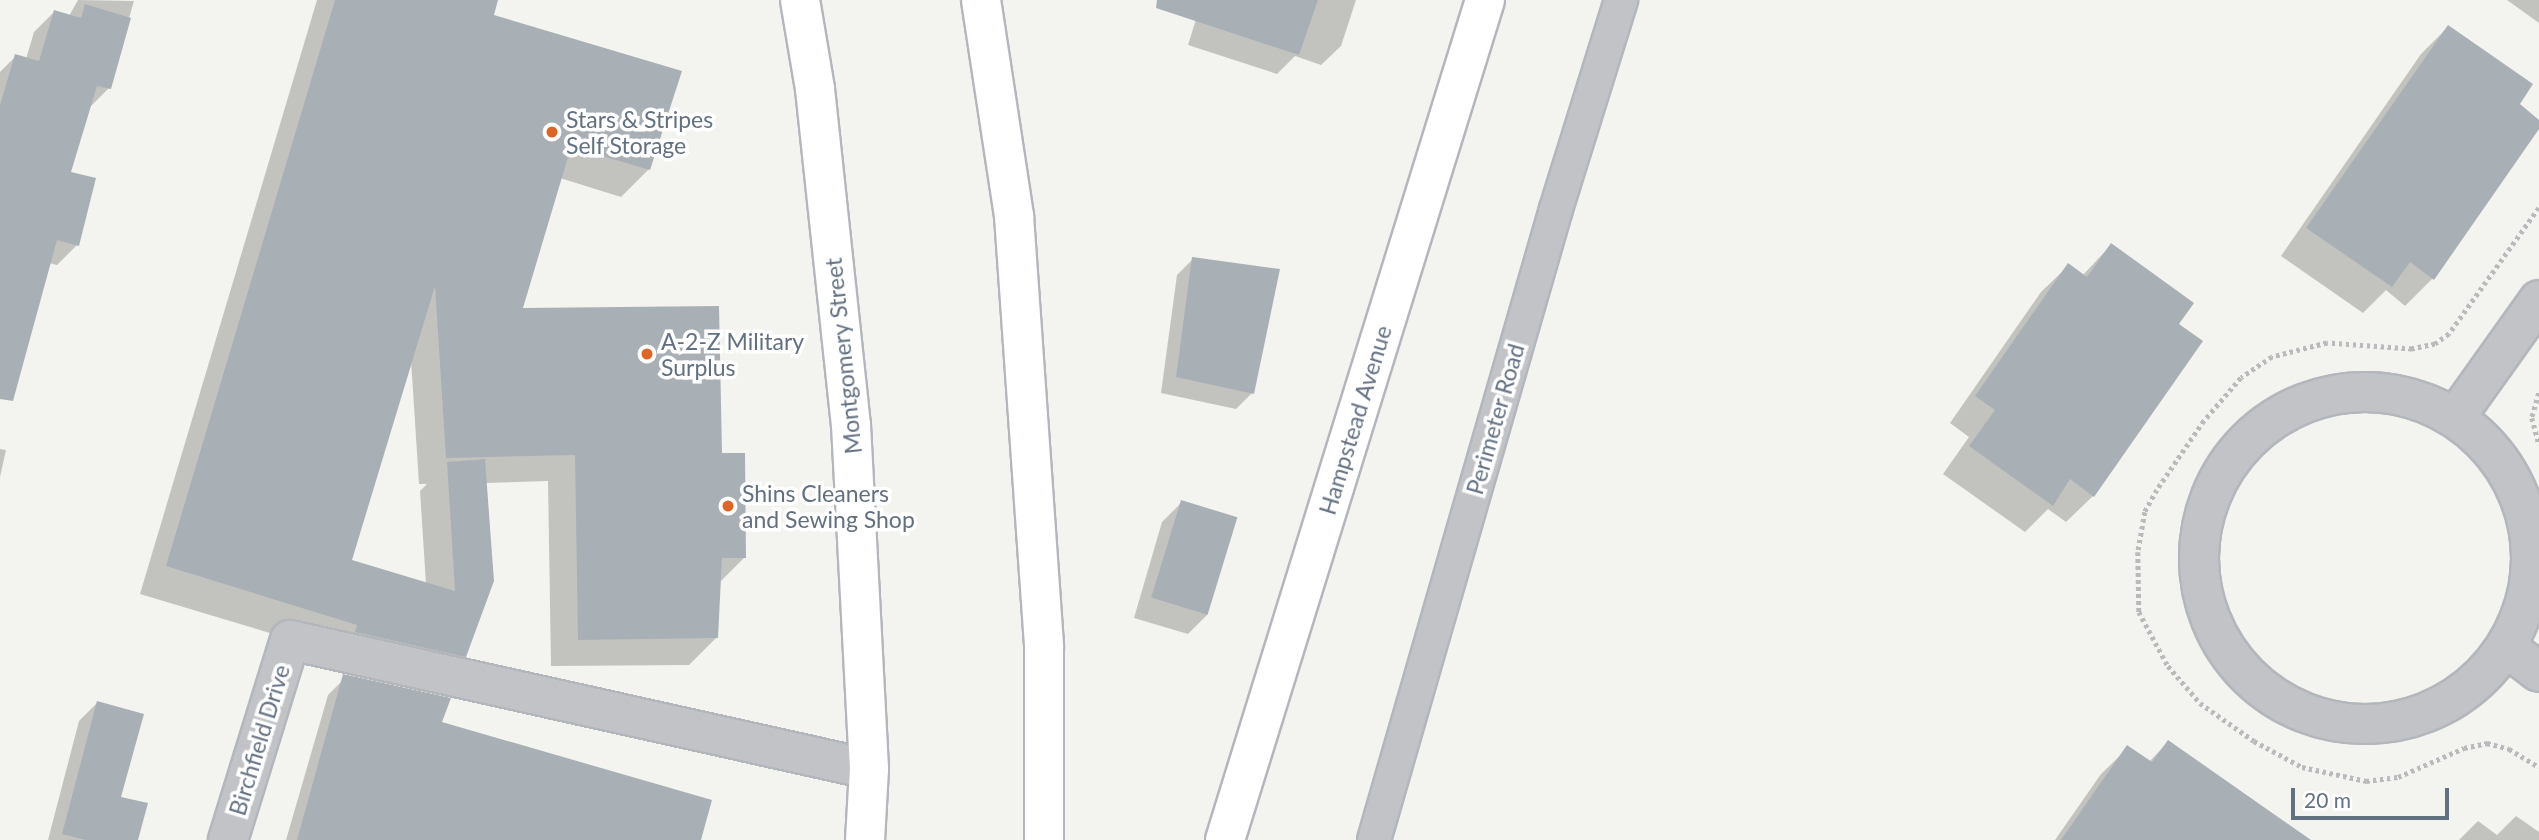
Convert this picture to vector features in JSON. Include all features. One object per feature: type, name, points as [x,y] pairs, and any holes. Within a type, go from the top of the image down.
[{"type":"street","name":"Montgomery Street","points":[[800,0],[816,89],[851,425],[869,769],[865,840]]},
{"type":"street","points":[[981,0],[1015,230],[1044,648],[1044,840]]},
{"type":"street","name":"Hampstead Avenue","points":[[1225,840],[1485,0]]},
{"type":"street","points":[[2456,415],[2539,300]]},
{"type":"street","points":[[2336,393],[2390,393],[2456,415],[2485,442],[2516,488],[2531,541],[2527,596],[2507,647],[2469,689],[2420,716],[2365,726],[2310,716],[2261,689],[2224,648],[2202,595],[2199,542],[2213,489],[2242,444],[2285,411],[2336,393]]},
{"type":"street","name":"Birchfield Drive","points":[[229,840],[290,640],[869,769]]},
{"type":"street","points":[[2507,647],[2539,672]]},
{"type":"lane","name":"Perimeter Road","points":[[1374,840],[1556,209],[1621,0]]},
{"type":"path","points":[[2539,208],[2449,334],[2435,344],[2412,349],[2327,343],[2272,357],[2241,378],[2204,421],[2157,490],[2146,512],[2138,552],[2139,612],[2168,666],[2200,703],[2254,741],[2302,767],[2367,781],[2398,778],[2464,748],[2487,743],[2509,749],[2539,767]]},
{"type":"path","points":[[2539,393],[2532,418],[2539,445]]},
{"type":"building","points":[[335,0],[498,0],[494,15],[682,71],[650,170],[571,147],[523,308],[719,306],[722,453],[745,453],[746,558],[722,558],[718,638],[578,640],[575,455],[446,458],[435,286],[352,560],[455,591],[447,462],[485,459],[494,581],[466,657],[355,632],[357,625],[166,566]]},
{"type":"building","points":[[1157,0],[1318,0],[1299,55],[1156,8]]},
{"type":"building","points":[[85,4],[131,18],[111,89],[97,86],[71,172],[96,178],[79,246],[57,240],[13,401],[0,399],[0,105],[15,54],[39,61],[54,10],[81,18]]},
{"type":"building","points":[[2448,25],[2533,84],[2520,104],[2539,120],[2539,129],[2434,280],[2410,262],[2392,287],[2306,228]]},
{"type":"building","points":[[2111,243],[2194,303],[2179,324],[2203,341],[2094,497],[2070,479],[2053,506],[1969,446],[1995,410],[1975,396],[2068,263],[2087,277]]},
{"type":"building","points":[[1192,257],[1280,269],[1254,394],[1176,377]]},
{"type":"building","points":[[1181,500],[1237,517],[1208,615],[1151,598]]},
{"type":"building","points":[[343,674],[451,698],[442,722],[712,800],[701,840],[297,840]]},
{"type":"building","points":[[97,701],[144,714],[121,797],[148,803],[138,840],[85,840],[62,834]]},
{"type":"building","points":[[2168,740],[2311,840],[2061,840],[2127,745],[2152,762]]},
{"type":"place","name":"Stars & Stripes Self Storage","points":[[552,132]]},
{"type":"place","name":"A-2-Z Military Surplus","points":[[647,354]]},
{"type":"place","name":"Shins Cleaners and Sewing Shop","points":[[728,506]]}]
